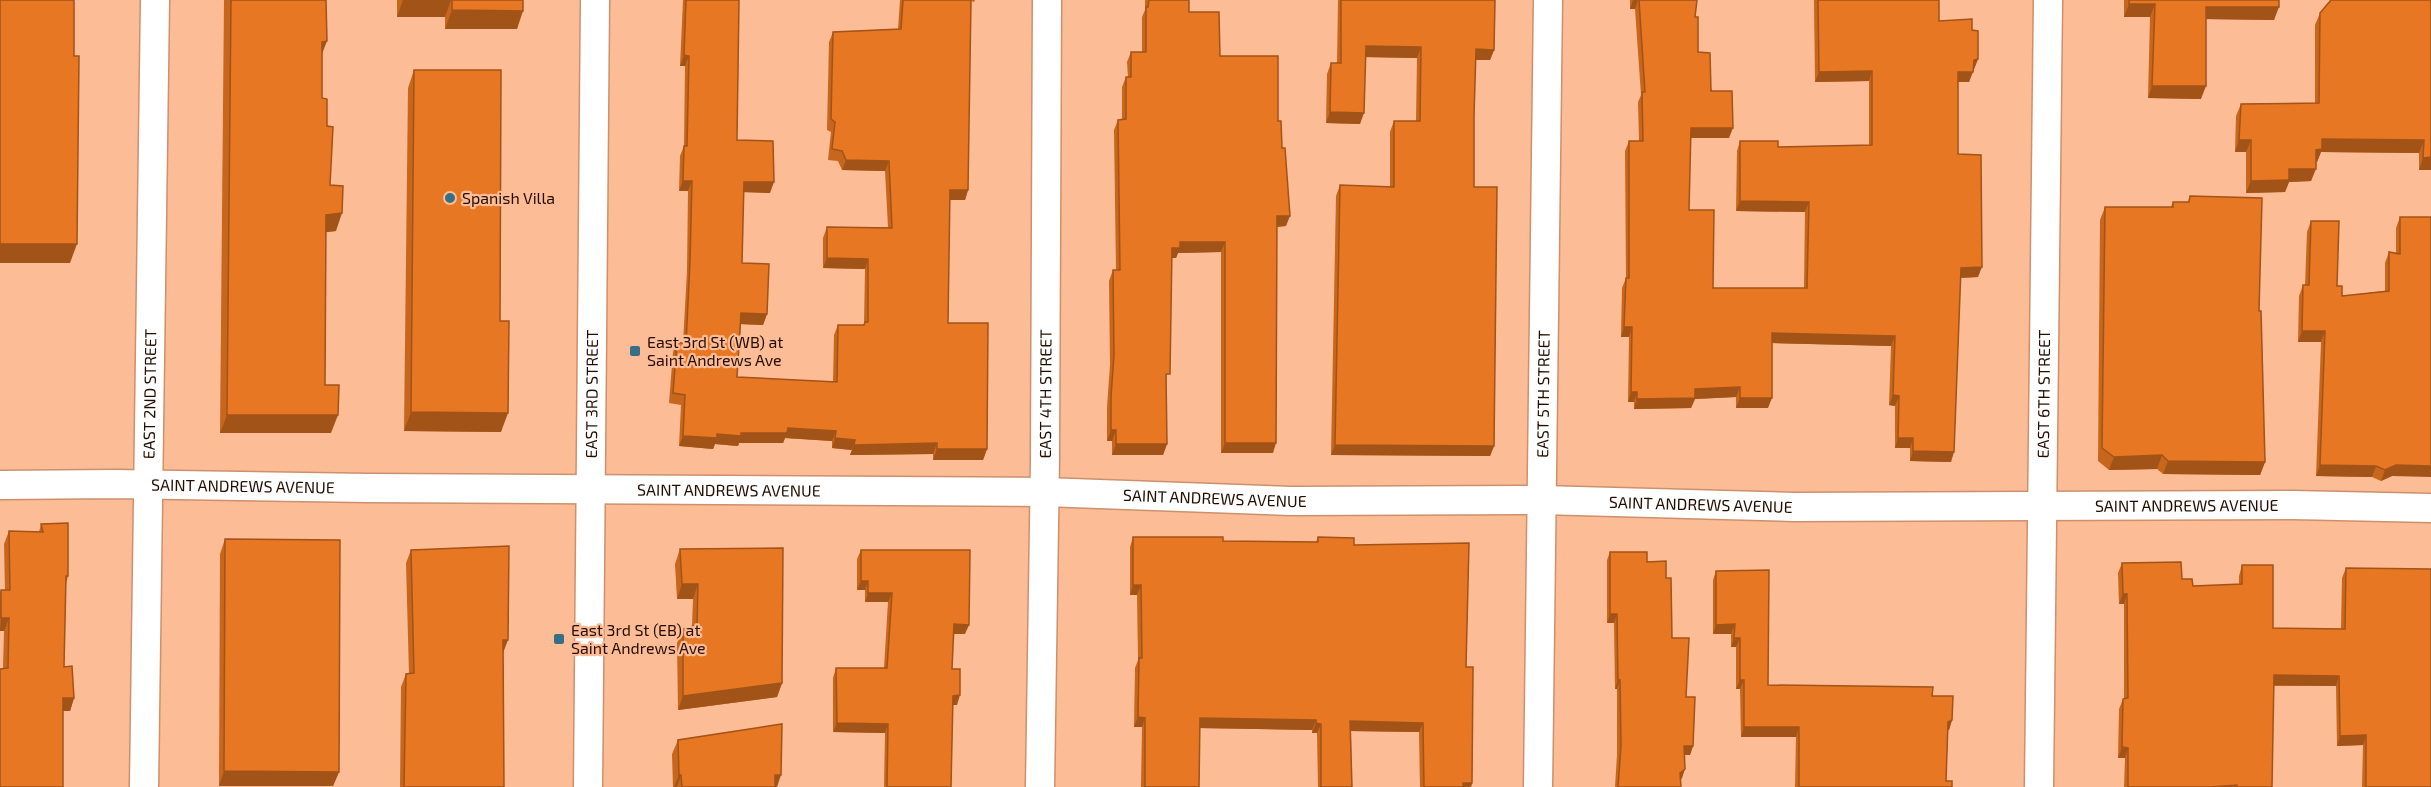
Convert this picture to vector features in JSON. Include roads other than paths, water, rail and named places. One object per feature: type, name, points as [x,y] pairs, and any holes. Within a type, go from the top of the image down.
[{"type":"street","name":"EAST 2ND STREET","points":[[144,787],[155,0]]},
{"type":"street","name":"EAST 3RD STREET","points":[[588,787],[595,0]]},
{"type":"street","name":"EAST 4TH STREET","points":[[1040,787],[1047,0]]},
{"type":"street","name":"EAST 5TH STREET","points":[[1538,787],[1548,0]]},
{"type":"street","name":"EAST 6TH STREET","points":[[2040,787],[2048,0]]},
{"type":"street","name":"SAINT ANDREWS AVENUE","points":[[0,485],[1044,492],[1291,501],[1541,500],[1794,507],[2043,505],[2431,508]]},
{"type":"place","name":"Spanish Villa","points":[[450,198]]},
{"type":"place","name":"East 3rd St (WB) at Saint Andrews Ave","points":[[635,351]]},
{"type":"place","name":"East 3rd St (EB) at Saint Andrews Ave","points":[[559,639]]}]
